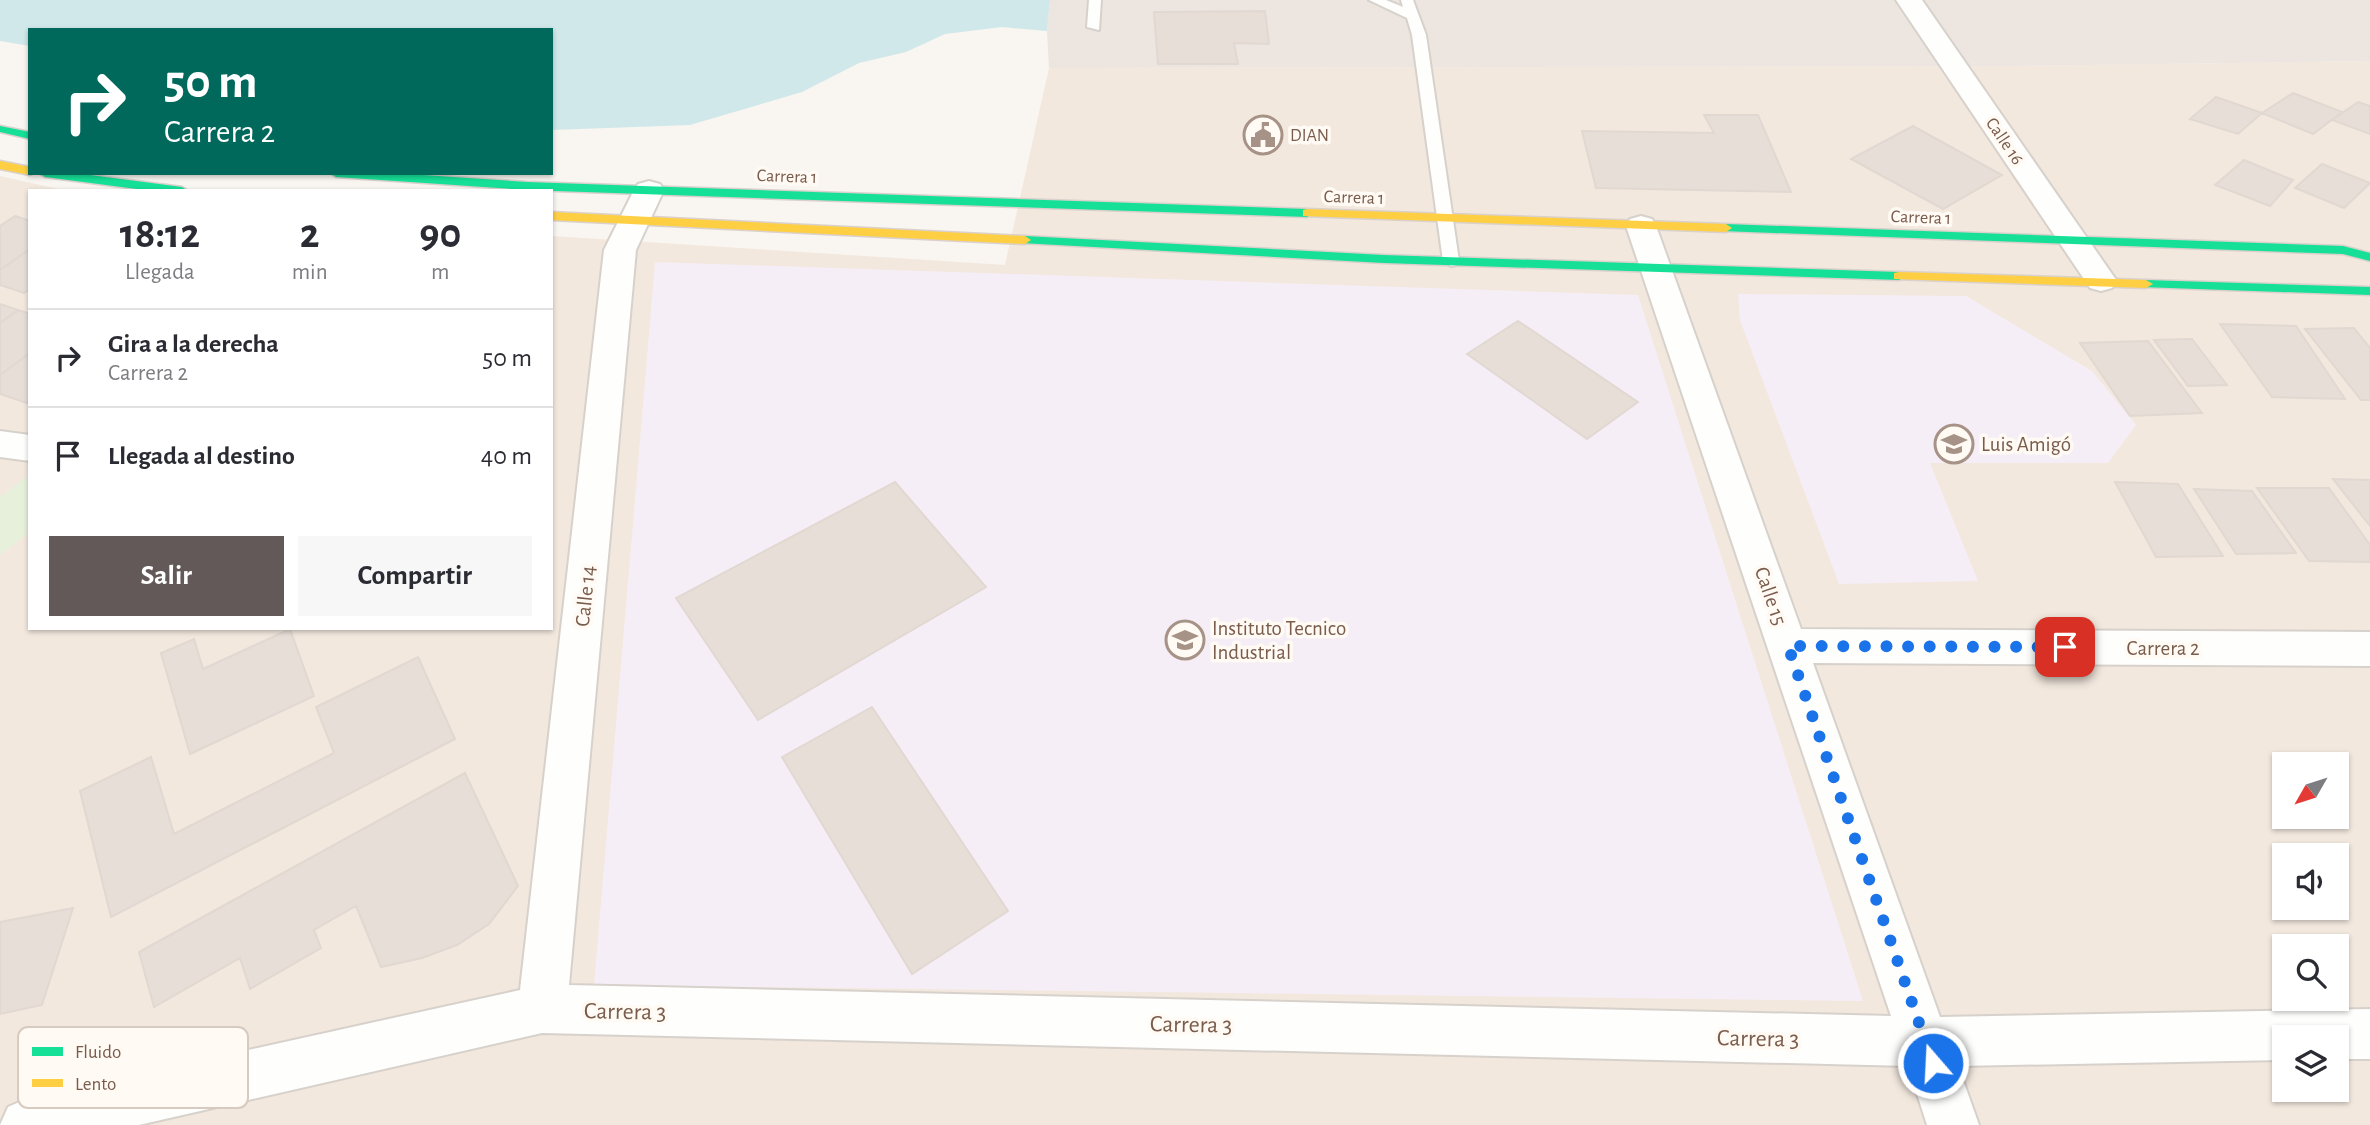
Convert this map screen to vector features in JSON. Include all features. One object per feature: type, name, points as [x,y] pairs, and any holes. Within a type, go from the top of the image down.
[{"type":"highway","points":[[0,129],[28,136]]},
{"type":"highway","points":[[0,165],[28,171]]},
{"type":"highway","points":[[60,175],[166,189]]},
{"type":"highway","name":"Carrera 1","points":[[355,175],[489,189]]},
{"type":"highway","name":"Carrera 1","points":[[553,196],[642,205],[1451,261],[2370,291]]},
{"type":"highway","name":"Carrera 1","points":[[553,216],[642,205],[1445,219],[2343,250],[2370,257]]},
{"type":"street","name":"Calle 16","points":[[1909,0],[2101,281]]},
{"type":"street","name":"Calle 14","points":[[541,1009],[620,250],[642,205]]},
{"type":"street","name":"Calle 15","points":[[1641,226],[1953,1125]]},
{"type":"street","name":"Carrera 2","points":[[1788,646],[2370,649]]},
{"type":"street","name":"Carrera 3","points":[[248,1075],[541,1009],[1926,1042],[2370,1034]]},
{"type":"street","name":"Carrera 3","points":[[26,1125],[101,1108]]},
{"type":"lane","points":[[1094,27],[1095,0]]},
{"type":"lane","points":[[1375,0],[1412,16]]},
{"type":"lane","points":[[1407,0],[1419,35],[1451,261]]},
{"type":"shaded area","points":[[1050,0],[2370,0],[2370,61],[2014,66],[1049,68],[1047,31]]},
{"type":"shaded area","points":[[2370,61],[2370,1125],[0,1125],[0,176],[58,189],[28,189],[28,630],[553,630],[553,236],[1005,265],[1049,68],[2014,66]]},
{"type":"shaded area","name":"Instituto Tecnico Industrial","points":[[655,262],[1638,295],[1863,1001],[594,985]]},
{"type":"shaded area","name":"Luis Amigó","points":[[1738,294],[1966,296],[2092,371],[2136,425],[2108,463],[1930,463],[1978,581],[1839,584],[1740,320]]},
{"type":"green space","points":[[28,476],[28,534],[0,555],[0,497]]},
{"type":"water","points":[[0,0],[1050,0],[1047,31],[1002,27],[945,34],[906,52],[859,63],[802,92],[690,125],[553,130],[553,28],[28,28],[28,46],[0,41]]},
{"type":"building","points":[[1265,11],[1269,44],[1234,43],[1238,64],[1158,64],[1154,12]]},
{"type":"building","points":[[2293,93],[2342,112],[2313,134],[2262,113]]},
{"type":"building","points":[[2216,97],[2262,113],[2238,134],[2190,119]]},
{"type":"building","points":[[2358,102],[2370,106],[2370,134],[2332,120]]},
{"type":"building","points":[[1704,115],[1758,115],[1791,192],[1596,188],[1582,131],[1714,133]]},
{"type":"building","points":[[1913,126],[2002,175],[1943,209],[1851,159]]},
{"type":"building","points":[[2244,160],[2293,180],[2270,206],[2215,185]]},
{"type":"building","points":[[2322,164],[2370,183],[2344,208],[2295,188]]},
{"type":"building","points":[[15,216],[28,220],[28,250],[0,270],[0,226]]},
{"type":"building","points":[[28,250],[28,290],[24,293],[0,285],[0,270]]},
{"type":"building","points":[[0,304],[18,310],[0,323]]},
{"type":"building","points":[[18,310],[28,313],[28,354],[0,375],[0,323]]},
{"type":"building","points":[[1518,321],[1638,402],[1587,439],[1467,354]]},
{"type":"building","points":[[2220,324],[2296,326],[2345,399],[2272,397]]},
{"type":"building","points":[[2354,328],[2370,348],[2370,400],[2361,400],[2305,329]]},
{"type":"building","points":[[2192,339],[2227,385],[2188,386],[2154,340]]},
{"type":"building","points":[[2148,341],[2202,413],[2130,416],[2080,343]]},
{"type":"building","points":[[28,354],[28,403],[0,394],[0,375]]},
{"type":"building","points":[[2333,479],[2370,480],[2370,526]]},
{"type":"building","points":[[895,482],[986,587],[758,720],[676,598]]},
{"type":"building","points":[[2115,482],[2178,484],[2223,556],[2156,557]]},
{"type":"building","points":[[2257,488],[2329,488],[2370,545],[2370,562],[2309,561]]},
{"type":"building","points":[[2194,489],[2252,491],[2296,553],[2236,554]]},
{"type":"building","points":[[290,630],[314,696],[190,754],[161,653],[194,639],[203,669]]},
{"type":"building","points":[[418,657],[455,739],[111,917],[80,791],[151,757],[174,834],[334,753],[316,707]]},
{"type":"building","points":[[872,707],[1008,911],[912,974],[782,757]]},
{"type":"building","points":[[465,773],[518,886],[489,924],[457,945],[422,958],[381,967],[356,906],[314,930],[321,948],[250,989],[240,958],[154,1007],[139,952]]},
{"type":"building","points":[[73,908],[42,1005],[0,1014],[0,922]]},
{"type":"traffic: fast","points":[[0,129],[28,136]]},
{"type":"traffic: fast","points":[[60,175],[167,189]]},
{"type":"traffic: fast","points":[[365,175],[527,186],[1307,213]]},
{"type":"traffic: fast","points":[[1726,228],[2343,250],[2370,257]]},
{"type":"traffic: fast","points":[[1025,240],[1384,259],[1899,276]]},
{"type":"traffic: fast","points":[[2146,284],[2370,291]]},
{"type":"traffic: slow","points":[[0,165],[28,171]]},
{"type":"traffic: slow","points":[[1307,213],[1726,228]]},
{"type":"traffic: slow","points":[[553,216],[1025,240]]},
{"type":"traffic: slow","points":[[1899,276],[2146,284]]},
{"type":"place","name":"DIAN","points":[[1263,135]]},
{"type":"place","name":"Luis Amigó","points":[[1954,444]]},
{"type":"place","name":"Instituto Tecnico Industrial","points":[[1185,640]]},
{"type":"route","points":[[1933,1063],[1788,646],[2065,647]]}]
